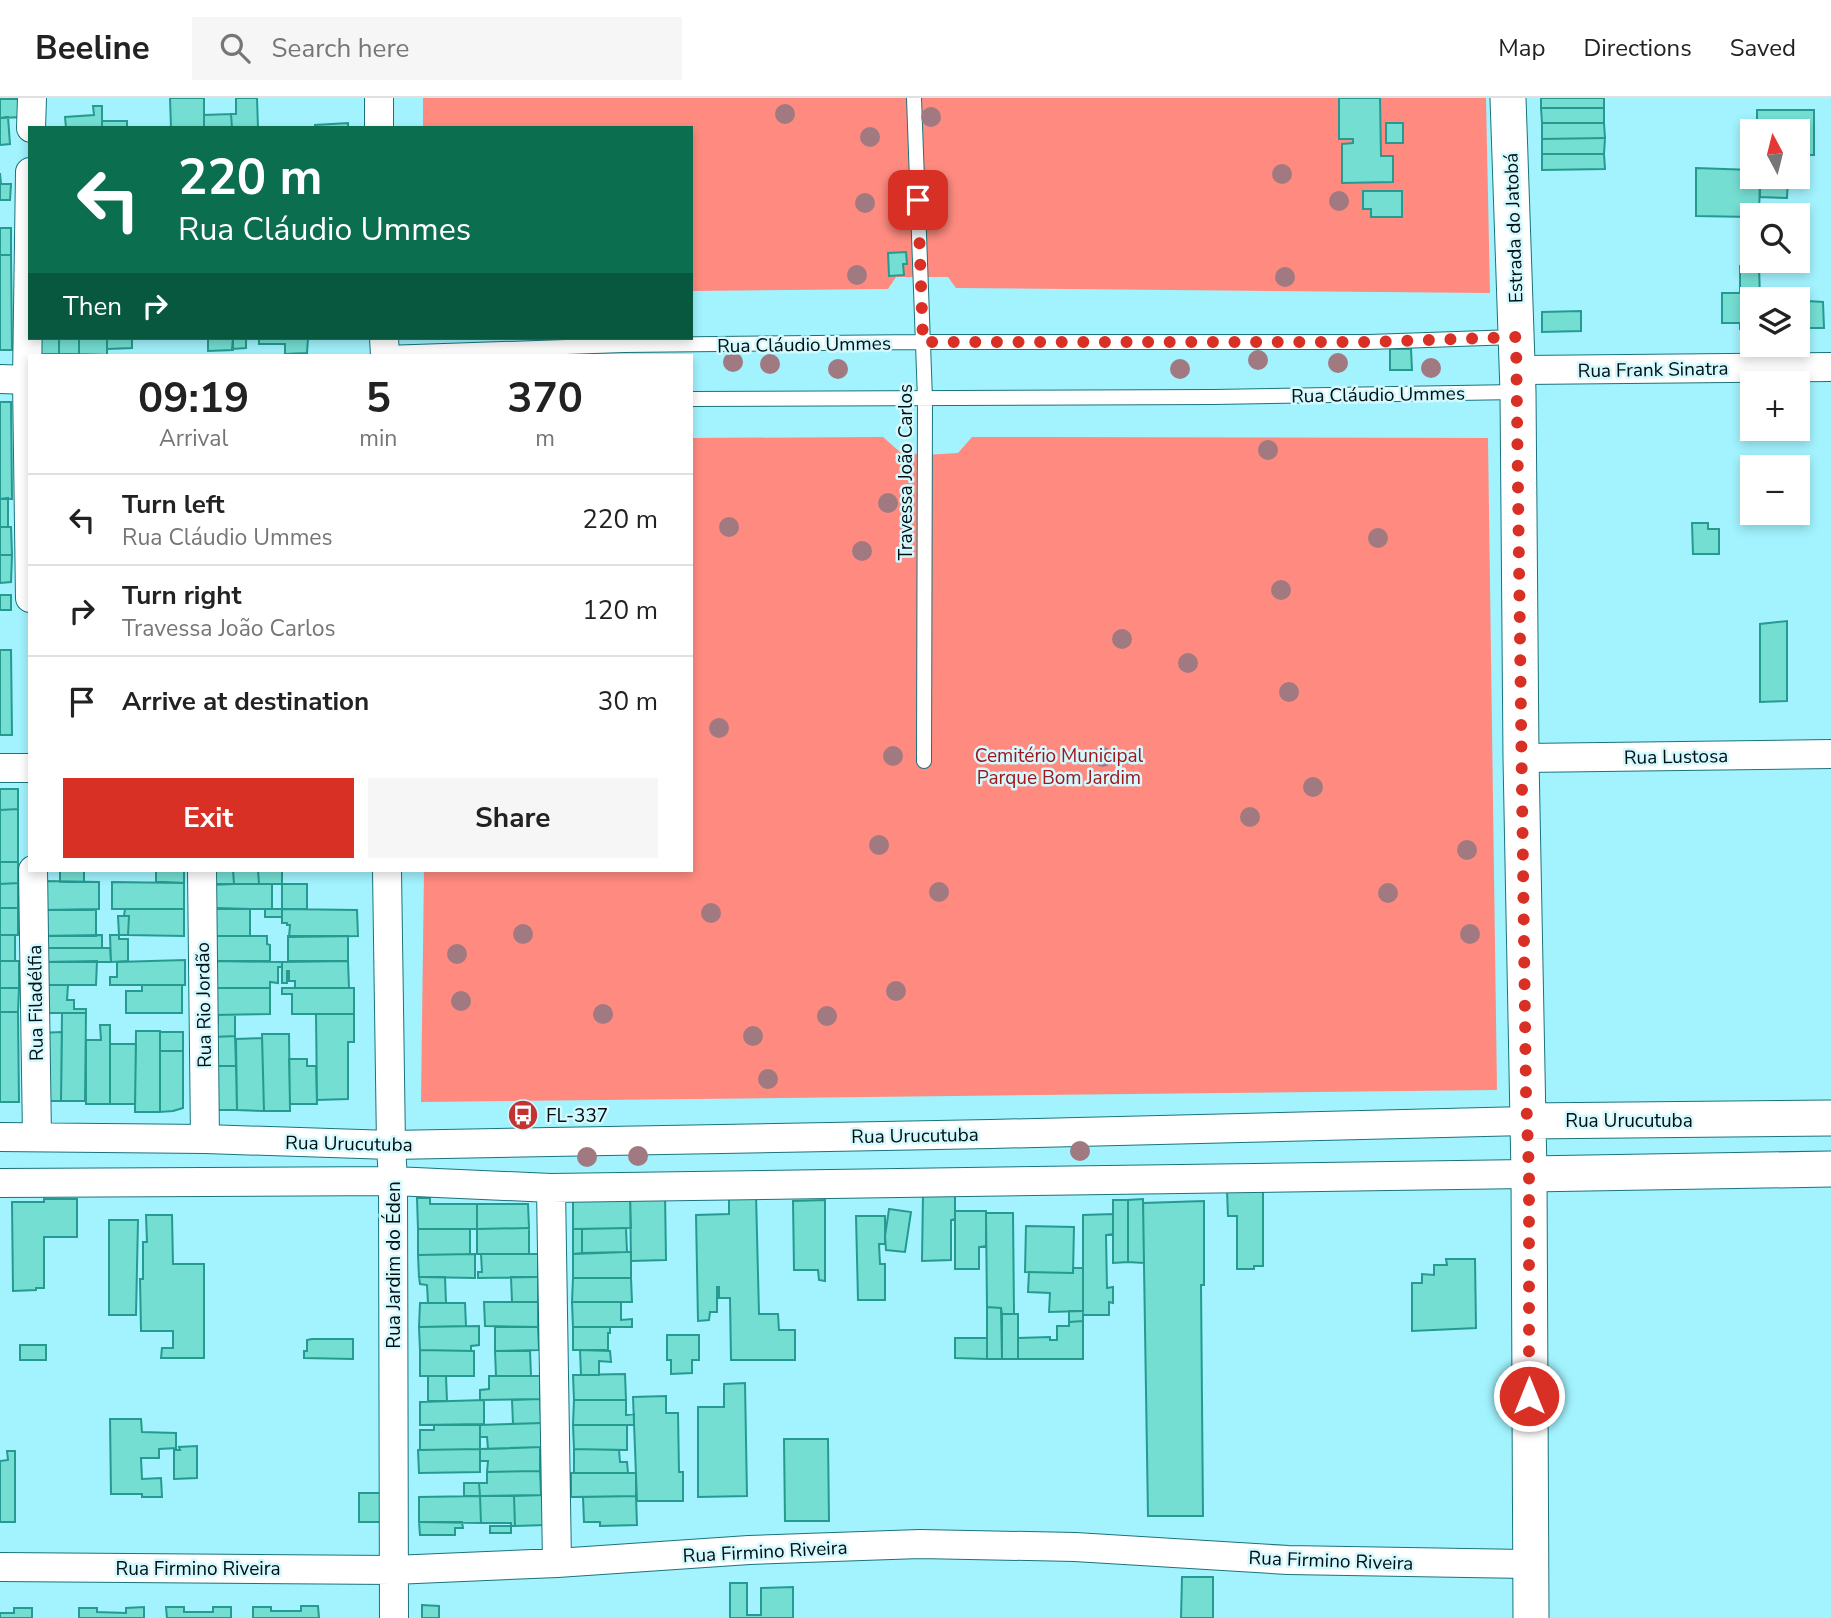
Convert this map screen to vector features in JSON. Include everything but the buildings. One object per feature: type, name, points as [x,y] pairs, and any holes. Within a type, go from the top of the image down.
[{"type":"street","points":[[31,126],[32,98]]},
{"type":"street","points":[[379,98],[379,126]]},
{"type":"street","name":"Estrada do Jatobá","points":[[1508,98],[1517,366],[1529,1174],[1531,1618]]},
{"type":"street","points":[[28,207],[19,380],[28,558]]},
{"type":"street","name":"Rua Frank Sinatra","points":[[1517,366],[1831,367]]},
{"type":"street","name":"Rua Lustosa","points":[[1521,758],[1831,754]]},
{"type":"street","points":[[0,768],[28,768]]},
{"type":"street","name":"Rua Filadélfia","points":[[33,872],[37,1137]]},
{"type":"street","name":"Rua Rio Jordão","points":[[202,872],[205,1139]]},
{"type":"street","name":"Rua Jardim do Éden","points":[[387,872],[393,1181],[394,1618]]},
{"type":"street","name":"Rua Urucutuba","points":[[0,1137],[391,1144],[1527,1121],[1831,1118]]},
{"type":"street","name":"Rua Urucutuba","points":[[0,1183],[393,1181],[551,1188],[1831,1169]]},
{"type":"street","points":[[551,1188],[557,1563]]},
{"type":"street","name":"Rua Firmino Riveira","points":[[0,1567],[393,1570],[557,1563],[749,1550],[920,1544],[1075,1547],[1288,1560],[1530,1564]]},
{"type":"lane","name":"Travessa João Carlos","points":[[914,98],[925,399],[924,761]]},
{"type":"lane","name":"Rua Cláudio Ummes","points":[[385,349],[923,342],[1369,342],[1517,366]]},
{"type":"lane","name":"Rua Cláudio Ummes","points":[[693,399],[1200,397],[1517,366]]},
{"type":"green space","points":[[423,98],[1486,98],[1490,293],[956,288],[948,277],[896,277],[888,289],[693,291],[693,126],[423,126]]},
{"type":"green space","name":"Cemitério Municipal Parque Bom Jardim","points":[[883,437],[900,452],[925,455],[958,453],[972,437],[1488,438],[1497,1090],[421,1102],[424,872],[693,872],[693,438]]},
{"type":"place","name":"FL-337","points":[[523,1115]]},
{"type":"route","points":[[918,200],[923,342],[1369,342],[1516,337],[1529,1174],[1529,1396]]}]
